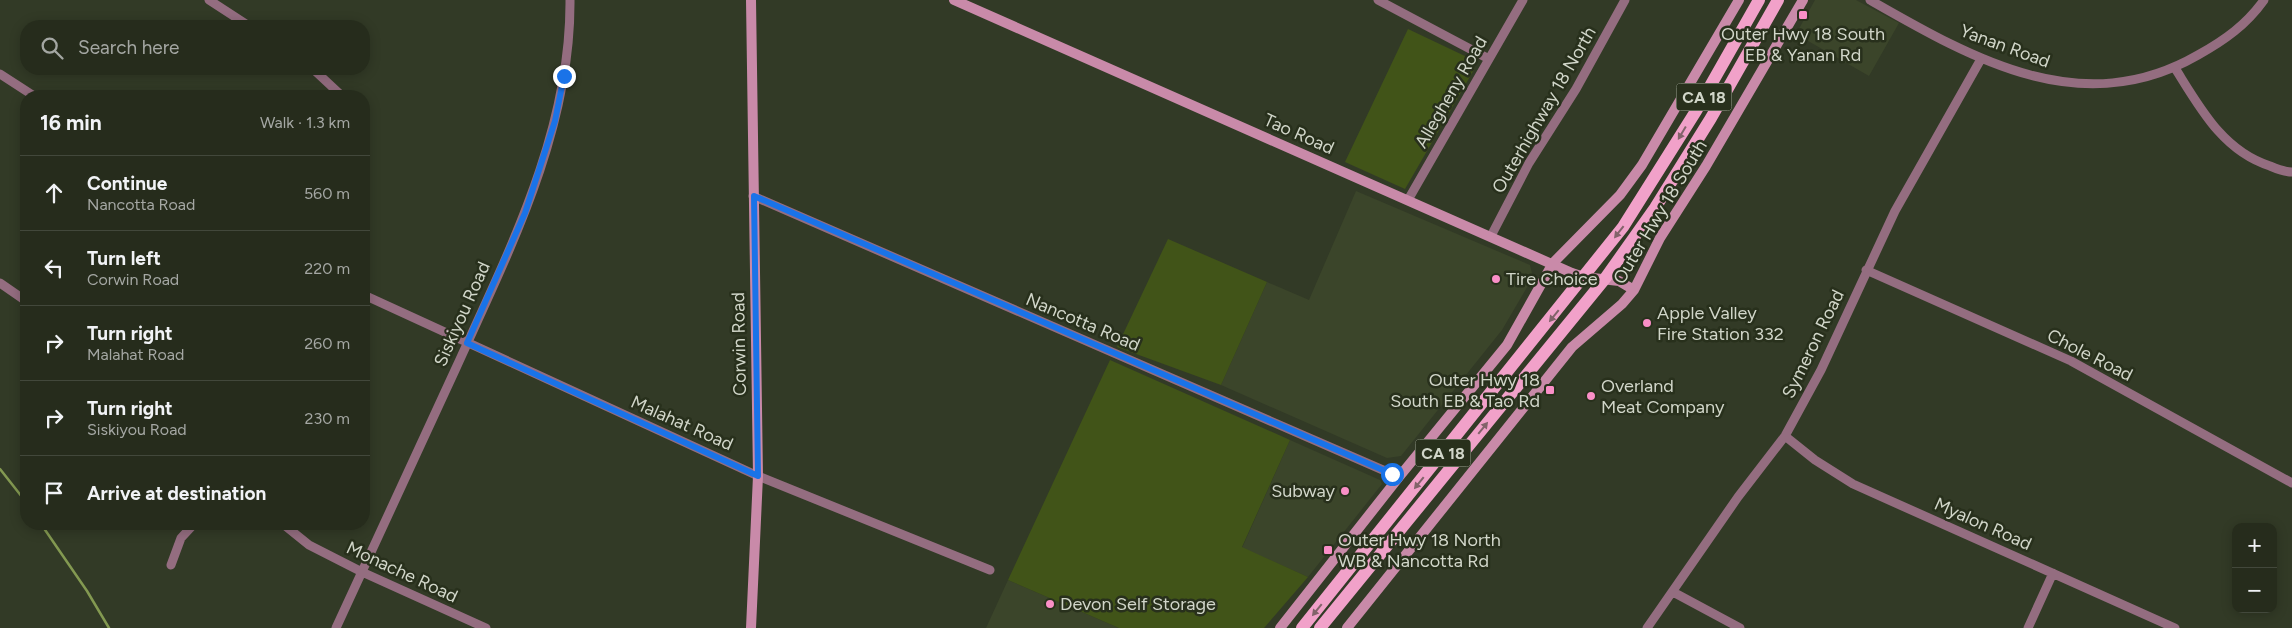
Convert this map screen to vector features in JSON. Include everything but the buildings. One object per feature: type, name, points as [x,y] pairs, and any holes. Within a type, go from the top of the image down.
[{"type":"main road","name":"CA 18","points":[[1302,628],[1623,227],[1646,192],[1759,0]]},
{"type":"main road","name":"CA 18","points":[[1320,628],[1604,280],[1655,208],[1711,118],[1778,0]]},
{"type":"street","points":[[209,0],[239,20]]},
{"type":"street","name":"Siskiyou Road","points":[[336,628],[525,213],[542,166],[555,121],[570,31],[570,0]]},
{"type":"street","name":"Corwin Road","points":[[750,628],[758,476],[751,0]]},
{"type":"street","name":"Tao Road","points":[[954,0],[1584,277],[1619,281],[1634,290]]},
{"type":"street","points":[[1378,0],[1489,59]]},
{"type":"street","name":"Allegheny Road","points":[[1408,200],[1523,0]]},
{"type":"street","name":"Outerhighway 18 North","points":[[1491,236],[1529,163],[1576,89],[1625,0]]},
{"type":"street","points":[[1280,628],[1399,477],[1507,345],[1553,263],[1620,195],[1642,165],[1739,0]]},
{"type":"street","name":"Outer Hwy 18 South","points":[[1347,628],[1572,347],[1622,304],[1634,290],[1660,238],[1706,166],[1803,0]]},
{"type":"street","name":"Yanan Road","points":[[1870,0],[1926,32],[1981,59],[2037,78],[2080,84],[2122,84],[2175,68],[2212,47],[2250,20],[2264,0]]},
{"type":"street","name":"Symeron Road","points":[[1647,628],[1738,497],[1785,436],[1822,370],[1866,270],[1895,211],[1981,59]]},
{"type":"street","points":[[2175,68],[2202,112],[2223,138],[2257,162],[2292,172]]},
{"type":"street","points":[[0,74],[25,90]]},
{"type":"street","points":[[319,75],[336,90]]},
{"type":"street","name":"Nancotta Road","points":[[754,196],[1399,477]]},
{"type":"street","name":"Chole Road","points":[[1866,270],[2071,361],[2292,483]]},
{"type":"street","points":[[0,283],[20,297]]},
{"type":"street","name":"Malahat Road","points":[[370,298],[758,476],[990,570]]},
{"type":"street","name":"Myalon Road","points":[[1785,436],[1814,460],[1853,484],[2175,628]]},
{"type":"street","points":[[171,565],[181,538],[188,530]]},
{"type":"street","name":"Monache Road","points":[[291,530],[310,545],[362,572],[486,628]]},
{"type":"street","points":[[2028,628],[2053,573]]},
{"type":"street","points":[[1673,592],[1740,628]]},
{"type":"shaded area","points":[[1815,0],[1856,0],[1899,23],[1869,76],[1796,34]]},
{"type":"shaded area","points":[[1356,191],[1530,265],[1533,277],[1502,330],[1401,456],[1387,458],[1221,385],[1267,282],[1309,300]]},
{"type":"shaded area","points":[[1290,440],[1380,480],[1382,484],[1308,577],[1242,548]]},
{"type":"shaded area","points":[[1008,580],[1119,628],[986,628]]},
{"type":"green space","points":[[1408,29],[1467,57],[1475,68],[1405,189],[1345,162]]},
{"type":"green space","points":[[1168,239],[1267,282],[1221,385],[1117,347]]},
{"type":"green space","points":[[1110,360],[1290,440],[1242,547],[1308,577],[1264,628],[1119,628],[1008,580]]},
{"type":"waterway","points":[[0,469],[20,494]]},
{"type":"waterway","points":[[45,530],[87,591],[109,628]]},
{"type":"place","name":"Outer Hwy 18 South EB & Yanan Rd","points":[[1803,15]]},
{"type":"place","name":"Tire Choice","points":[[1496,279]]},
{"type":"place","name":"Apple Valley Fire Station 332","points":[[1647,323]]},
{"type":"place","name":"Outer Hwy 18 South EB & Tao Rd","points":[[1550,390]]},
{"type":"place","name":"Overland Meat Company","points":[[1591,396]]},
{"type":"place","name":"Subway","points":[[1345,491]]},
{"type":"place","name":"Outer Hwy 18 North WB & Nancotta Rd","points":[[1328,550]]},
{"type":"place","name":"Devon Self Storage","points":[[1050,604]]},
{"type":"route","points":[[564,76],[555,121],[542,166],[525,213],[467,343],[758,476],[754,196],[803,219],[1392,474]]}]
